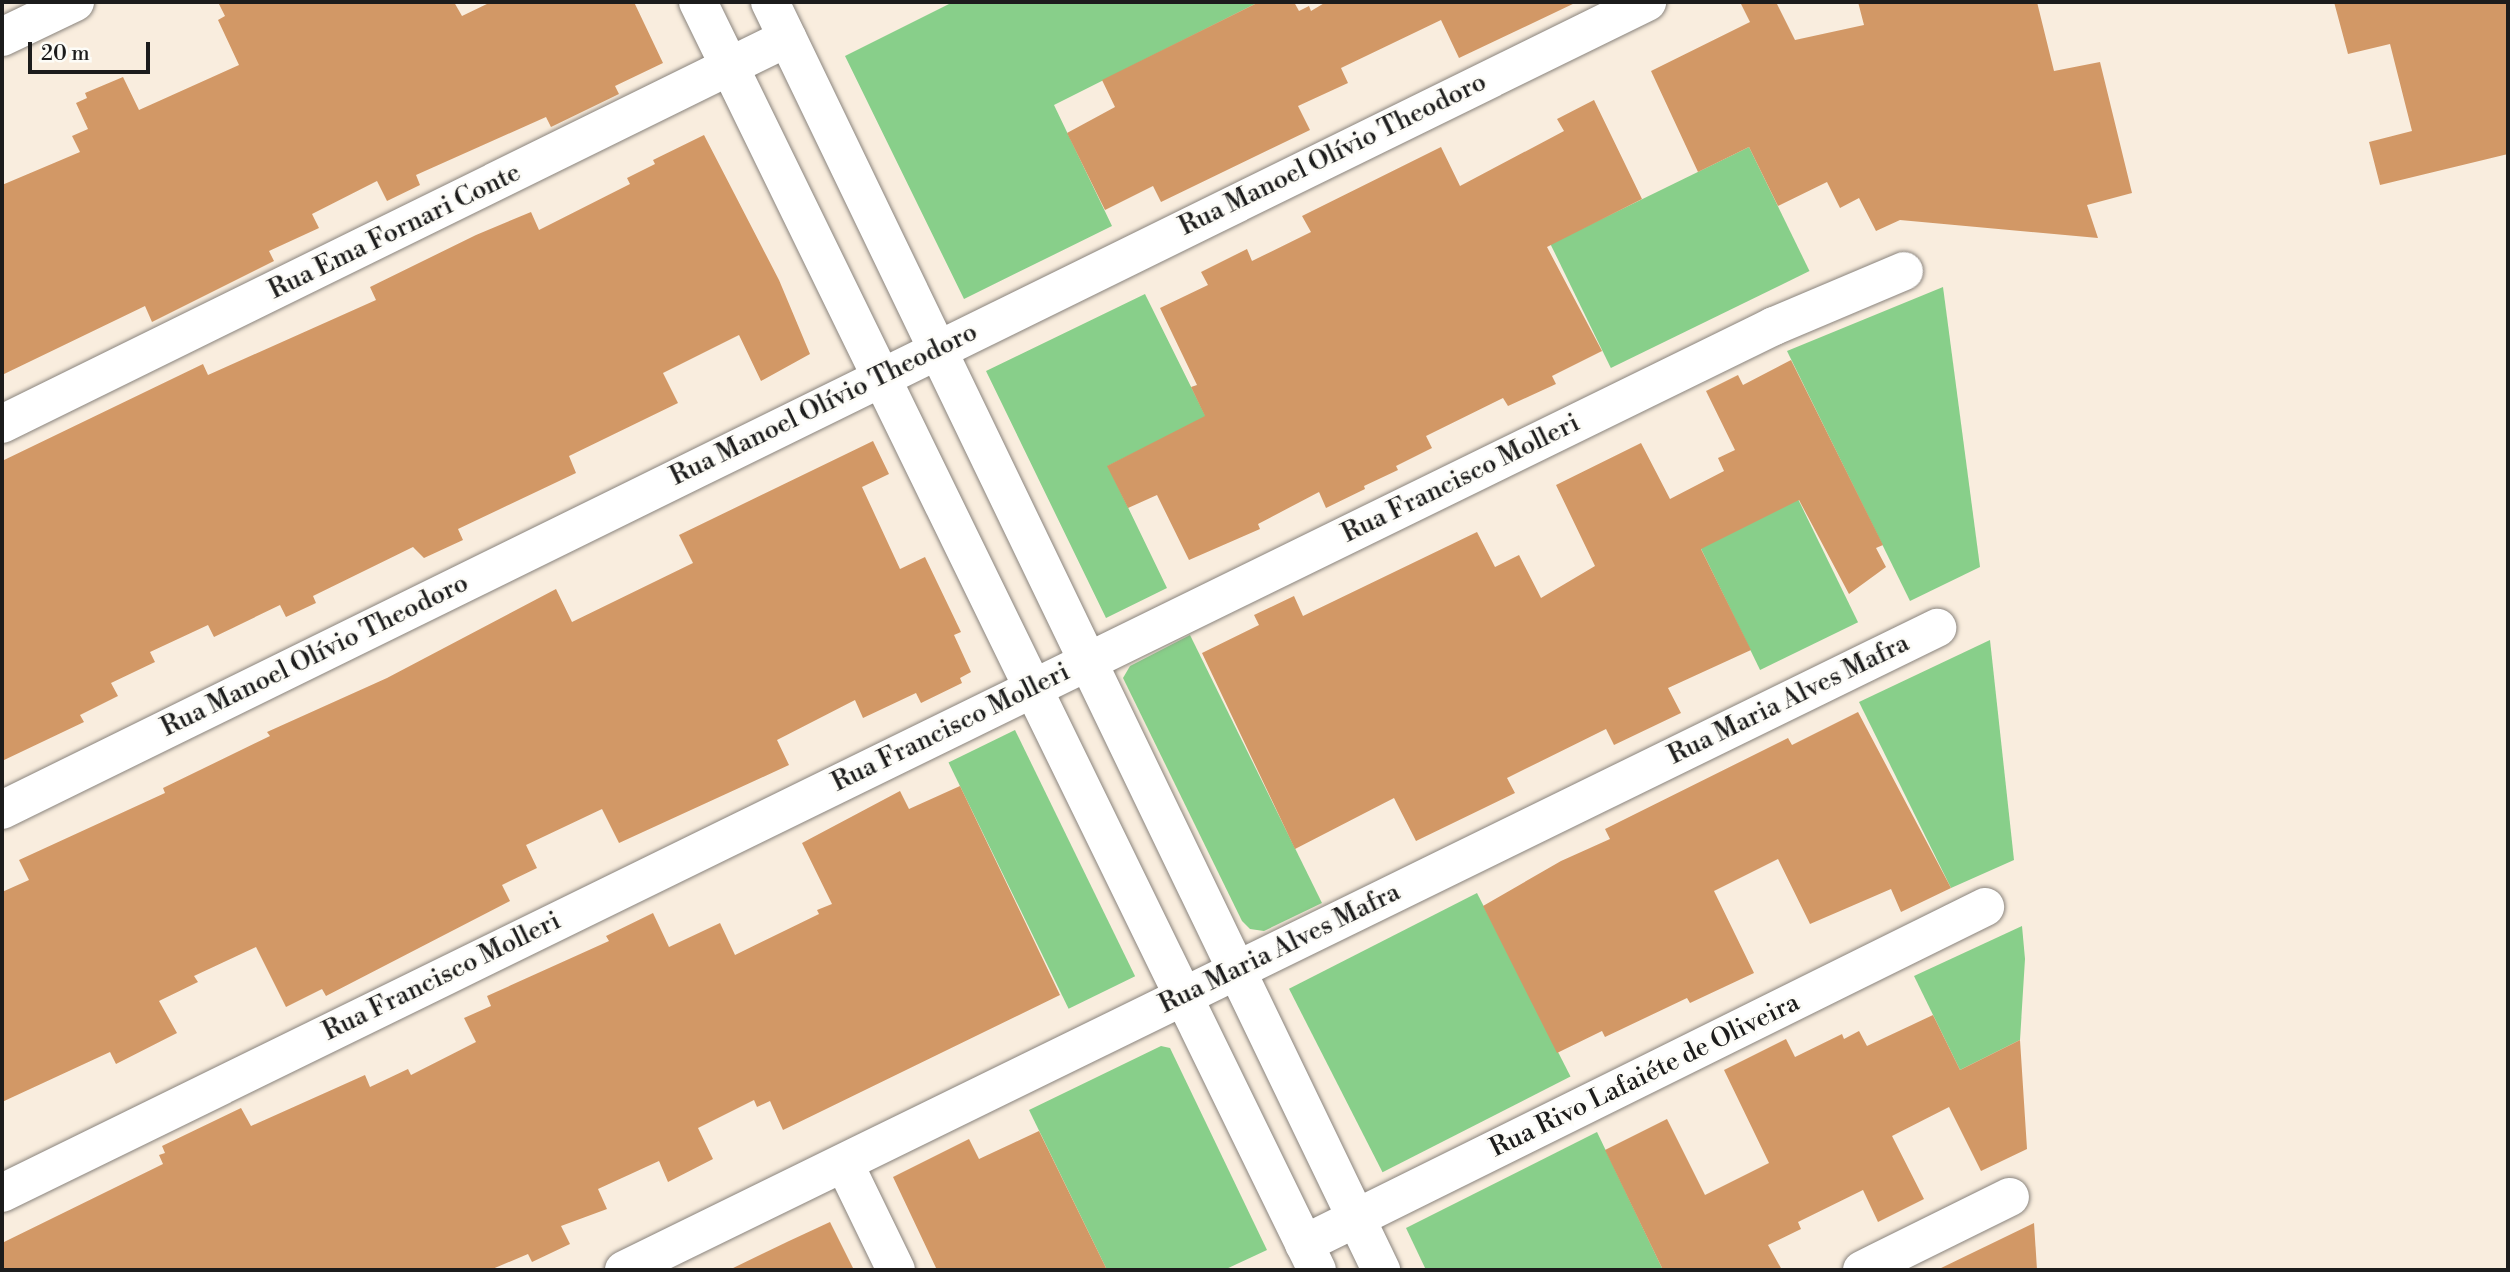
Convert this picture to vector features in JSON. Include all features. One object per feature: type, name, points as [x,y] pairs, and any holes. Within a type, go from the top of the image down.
[{"type":"street","points":[[2,37],[75,2]]},
{"type":"street","points":[[698,2],[1311,1257]]},
{"type":"street","points":[[770,2],[1381,1270]]},
{"type":"street","name":"Rua Manoel Olívio Theodoro","points":[[2,810],[1647,2]]},
{"type":"street","name":"Rua Ema Fornari Conte","points":[[2,424],[787,37]]},
{"type":"street","name":"Rua Francisco Molleri","points":[[2,1193],[1774,326],[1904,271]]},
{"type":"street","name":"Rua Maria Alves Mafra","points":[[624,1270],[1937,628]]},
{"type":"street","name":"Rua Rivo Lafaiéte de Oliveira","points":[[1311,1257],[1356,1217],[1985,907]]},
{"type":"street","points":[[844,1163],[896,1270]]},
{"type":"street","points":[[1862,1270],[2010,1197]]},
{"type":"green space","points":[[953,2],[1259,2],[1054,105],[1112,226],[964,299],[845,56]]},
{"type":"green space","points":[[1749,147],[1809,271],[1611,368],[1550,244]]},
{"type":"green space","points":[[1943,287],[1980,567],[1910,601],[1787,351]]},
{"type":"green space","points":[[1145,294],[1206,417],[1108,466],[1167,588],[1106,618],[986,371]]},
{"type":"green space","points":[[1798,499],[1858,622],[1760,670],[1700,547]]},
{"type":"green space","points":[[1190,635],[1322,903],[1264,931],[1250,929],[1242,921],[1123,678],[1130,666]]},
{"type":"green space","points":[[1990,640],[2014,860],[1951,888],[1859,702]]},
{"type":"green space","points":[[1015,730],[1135,976],[1069,1009],[948,762]]},
{"type":"green space","points":[[1477,893],[1571,1077],[1383,1172],[1289,989]]},
{"type":"green space","points":[[2022,926],[2025,959],[2020,1040],[1960,1070],[1914,976]]},
{"type":"green space","points":[[1161,1046],[1170,1048],[1267,1250],[1224,1270],[1107,1270],[1029,1110]]},
{"type":"green space","points":[[1597,1132],[1663,1270],[1426,1270],[1406,1228]]},
{"type":"building","points":[[218,2],[454,2],[462,16],[491,2],[634,2],[663,63],[615,86],[619,94],[551,127],[546,117],[416,175],[420,185],[387,201],[377,181],[312,214],[319,228],[269,251],[274,261],[152,322],[145,306],[2,375],[2,185],[80,152],[72,136],[88,129],[76,103],[87,98],[85,93],[123,77],[139,110],[239,65],[218,20],[225,16]]},
{"type":"building","points":[[1259,2],[1294,2],[1299,11],[1309,6],[1311,11],[1326,2],[1577,2],[1459,58],[1441,20],[1341,68],[1348,83],[1298,106],[1310,130],[1161,202],[1153,186],[1105,210],[1067,133],[1115,107],[1102,80]]},
{"type":"building","points":[[1740,2],[1776,2],[1795,40],[1864,25],[1858,2],[2037,2],[2054,71],[2100,62],[2132,193],[2087,205],[2098,238],[1900,220],[1876,231],[1859,198],[1840,208],[1827,182],[1778,206],[1749,147],[1698,172],[1651,71],[1750,22]]},
{"type":"building","points":[[2334,2],[2508,2],[2508,154],[2380,185],[2369,142],[2412,131],[2390,44],[2348,54]]},
{"type":"building","points":[[1594,100],[1642,199],[1547,247],[1602,351],[1552,376],[1556,384],[1508,406],[1503,398],[1426,436],[1432,448],[1396,466],[1398,470],[1364,486],[1365,489],[1326,508],[1319,492],[1258,524],[1260,529],[1189,560],[1157,495],[1128,508],[1107,466],[1205,416],[1191,387],[1197,385],[1160,308],[1208,285],[1201,272],[1247,249],[1252,261],[1311,232],[1302,216],[1441,147],[1460,186],[1564,131],[1557,119]]},
{"type":"building","points":[[704,135],[779,280],[810,354],[761,381],[739,335],[663,373],[678,403],[569,456],[576,473],[458,529],[463,540],[424,558],[413,547],[313,596],[316,603],[286,617],[280,605],[214,637],[208,625],[150,652],[155,662],[111,683],[118,696],[80,715],[84,722],[2,761],[2,461],[203,364],[208,375],[376,300],[370,287],[476,235],[531,212],[539,230],[630,184],[627,178],[655,164],[653,160]]},
{"type":"building","points":[[1791,360],[1883,545],[1876,548],[1886,567],[1849,594],[1799,500],[1701,549],[1751,650],[1668,688],[1681,713],[1614,745],[1606,729],[1507,778],[1515,793],[1416,841],[1394,798],[1295,849],[1202,653],[1259,625],[1254,615],[1294,596],[1303,616],[1477,532],[1495,567],[1519,555],[1541,598],[1595,566],[1556,485],[1641,443],[1670,499],[1724,471],[1718,458],[1735,450],[1706,391],[1738,375],[1743,385]]},
{"type":"building","points":[[873,441],[889,474],[862,487],[900,569],[925,557],[961,632],[954,635],[971,672],[960,678],[962,683],[921,703],[916,693],[863,718],[855,700],[777,740],[789,765],[619,843],[602,809],[526,845],[537,868],[502,885],[510,901],[326,996],[322,989],[286,1007],[256,947],[194,976],[198,982],[159,1001],[177,1033],[116,1064],[110,1052],[2,1102],[2,892],[29,880],[19,860],[165,793],[163,788],[270,736],[267,732],[387,678],[556,589],[572,622],[693,563],[679,535]]},
{"type":"building","points":[[1858,712],[1951,888],[1901,912],[1891,889],[1810,924],[1778,859],[1714,891],[1754,973],[1690,1003],[1687,998],[1605,1037],[1602,1031],[1557,1053],[1483,906],[1561,861],[1610,839],[1605,829],[1788,738],[1792,745]]},
{"type":"building","points":[[960,786],[1060,995],[783,1130],[770,1101],[757,1107],[754,1100],[698,1128],[713,1159],[668,1182],[659,1161],[598,1189],[607,1209],[561,1226],[570,1244],[532,1262],[528,1254],[490,1270],[2,1270],[2,1243],[163,1164],[159,1155],[165,1153],[162,1146],[241,1108],[251,1126],[365,1075],[370,1087],[408,1069],[411,1075],[476,1042],[464,1018],[491,1006],[487,996],[609,941],[606,936],[653,913],[669,947],[720,923],[735,955],[819,914],[817,910],[832,904],[802,843],[900,791],[909,809]]},
{"type":"building","points":[[1933,1015],[1960,1070],[2020,1040],[2027,1149],[1981,1171],[1949,1107],[1892,1136],[1924,1199],[1878,1222],[1863,1190],[1798,1222],[1801,1229],[1768,1245],[1782,1270],[1663,1270],[1605,1150],[1667,1119],[1705,1195],[1769,1163],[1724,1070],[1786,1039],[1795,1057],[1842,1034],[1844,1039],[1859,1031],[1867,1046]]},
{"type":"building","points":[[1039,1131],[1107,1270],[937,1270],[893,1177],[969,1139],[979,1159]]},
{"type":"building","points":[[830,1222],[854,1270],[729,1270],[789,1241]]},
{"type":"building","points":[[2034,1223],[2037,1270],[1937,1270]]}]
